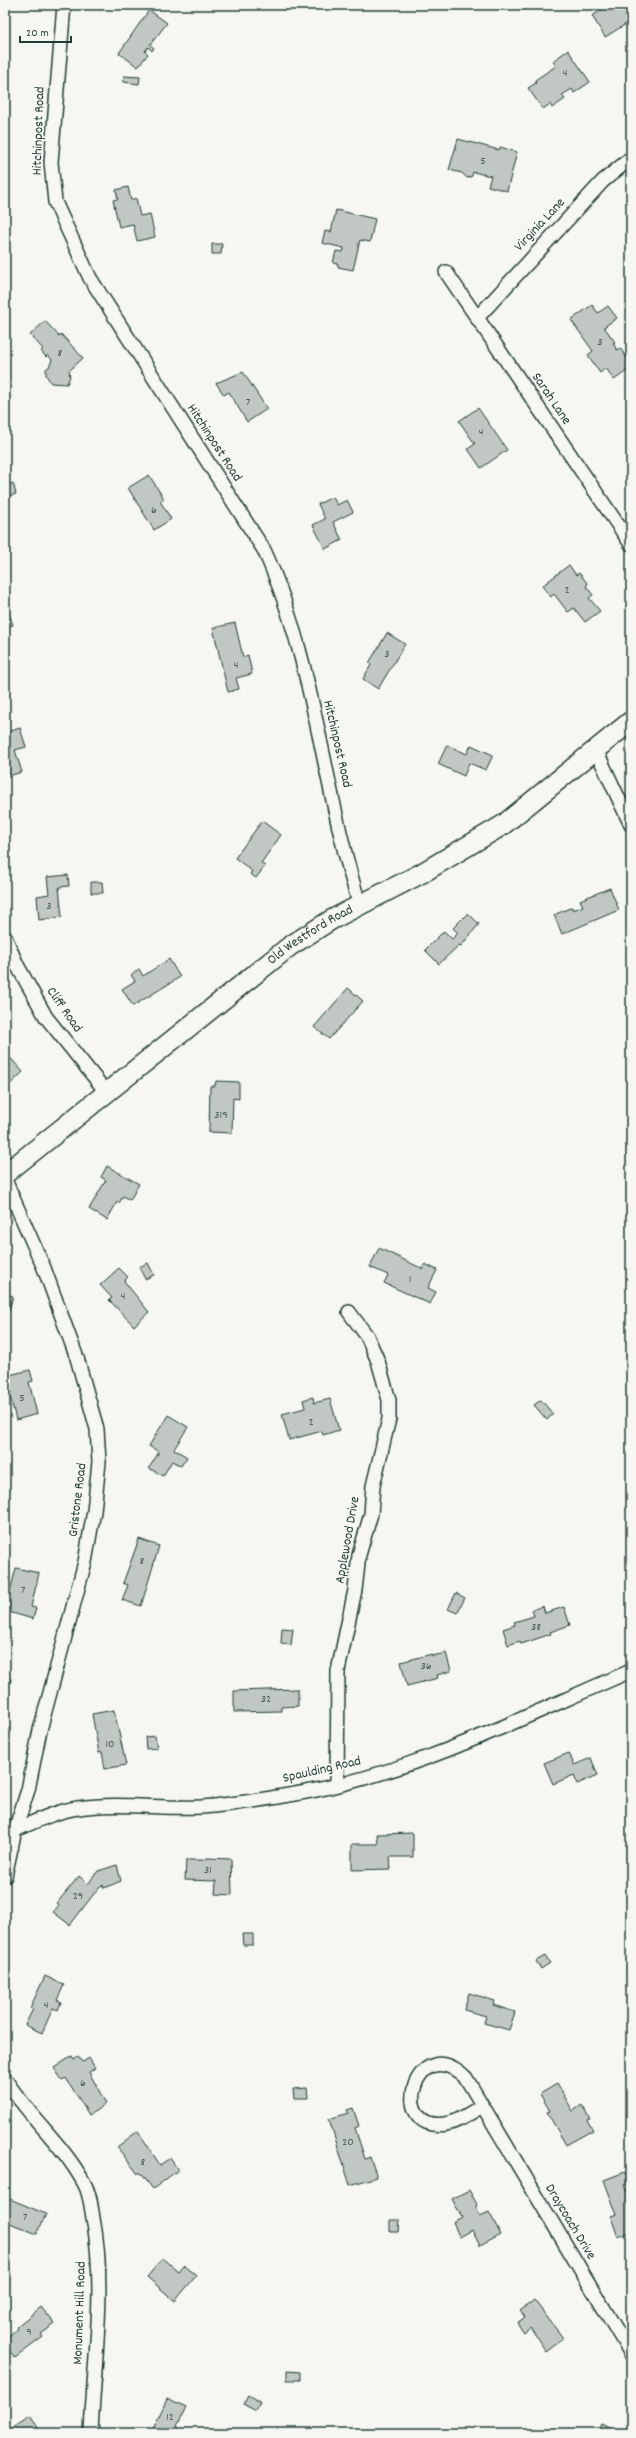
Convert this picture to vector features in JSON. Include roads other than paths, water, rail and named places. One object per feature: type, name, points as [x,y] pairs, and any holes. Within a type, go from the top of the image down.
[{"type":"main road","name":"Old Westford Road","points":[[5,1174],[107,1093],[164,1045],[290,946],[331,920],[360,906],[503,825],[595,748],[631,721]]},
{"type":"street","name":"Hitchinpost Road","points":[[64,5],[51,162],[56,202],[90,278],[264,550],[280,584],[297,647],[348,868],[360,906]]},
{"type":"street","name":"Virginia Lane","points":[[477,318],[603,181],[631,158]]},
{"type":"street","name":"Sarah Lane","points":[[446,272],[631,544]]},
{"type":"street","points":[[595,748],[631,825]]},
{"type":"street","name":"Cliff Road","points":[[5,937],[17,965],[46,1017],[107,1093]]},
{"type":"street","name":"Gristone Road","points":[[5,1180],[44,1268],[81,1372],[97,1429],[99,1462],[94,1511],[85,1562],[40,1730],[28,1790],[10,1832]]},
{"type":"street","name":"Applewood Drive","points":[[337,1784],[338,1671],[354,1598],[359,1555],[371,1514],[373,1486],[389,1418],[389,1400],[378,1361],[366,1336],[349,1312]]},
{"type":"street","name":"Spaulding Road","points":[[10,1832],[43,1818],[77,1808],[116,1806],[201,1807],[291,1795],[337,1784],[382,1772],[431,1756],[631,1671]]},
{"type":"street","points":[[5,1876],[10,1832]]},
{"type":"street","name":"Draycoach Drive","points":[[482,2106],[456,2120],[438,2124],[421,2117],[412,2100],[412,2090],[419,2077],[430,2068],[450,2067],[466,2078],[631,2354]]},
{"type":"street","name":"Monument Hill Road","points":[[5,2079],[16,2096],[70,2161],[85,2184],[91,2202],[98,2240],[100,2287],[91,2433]]}]
